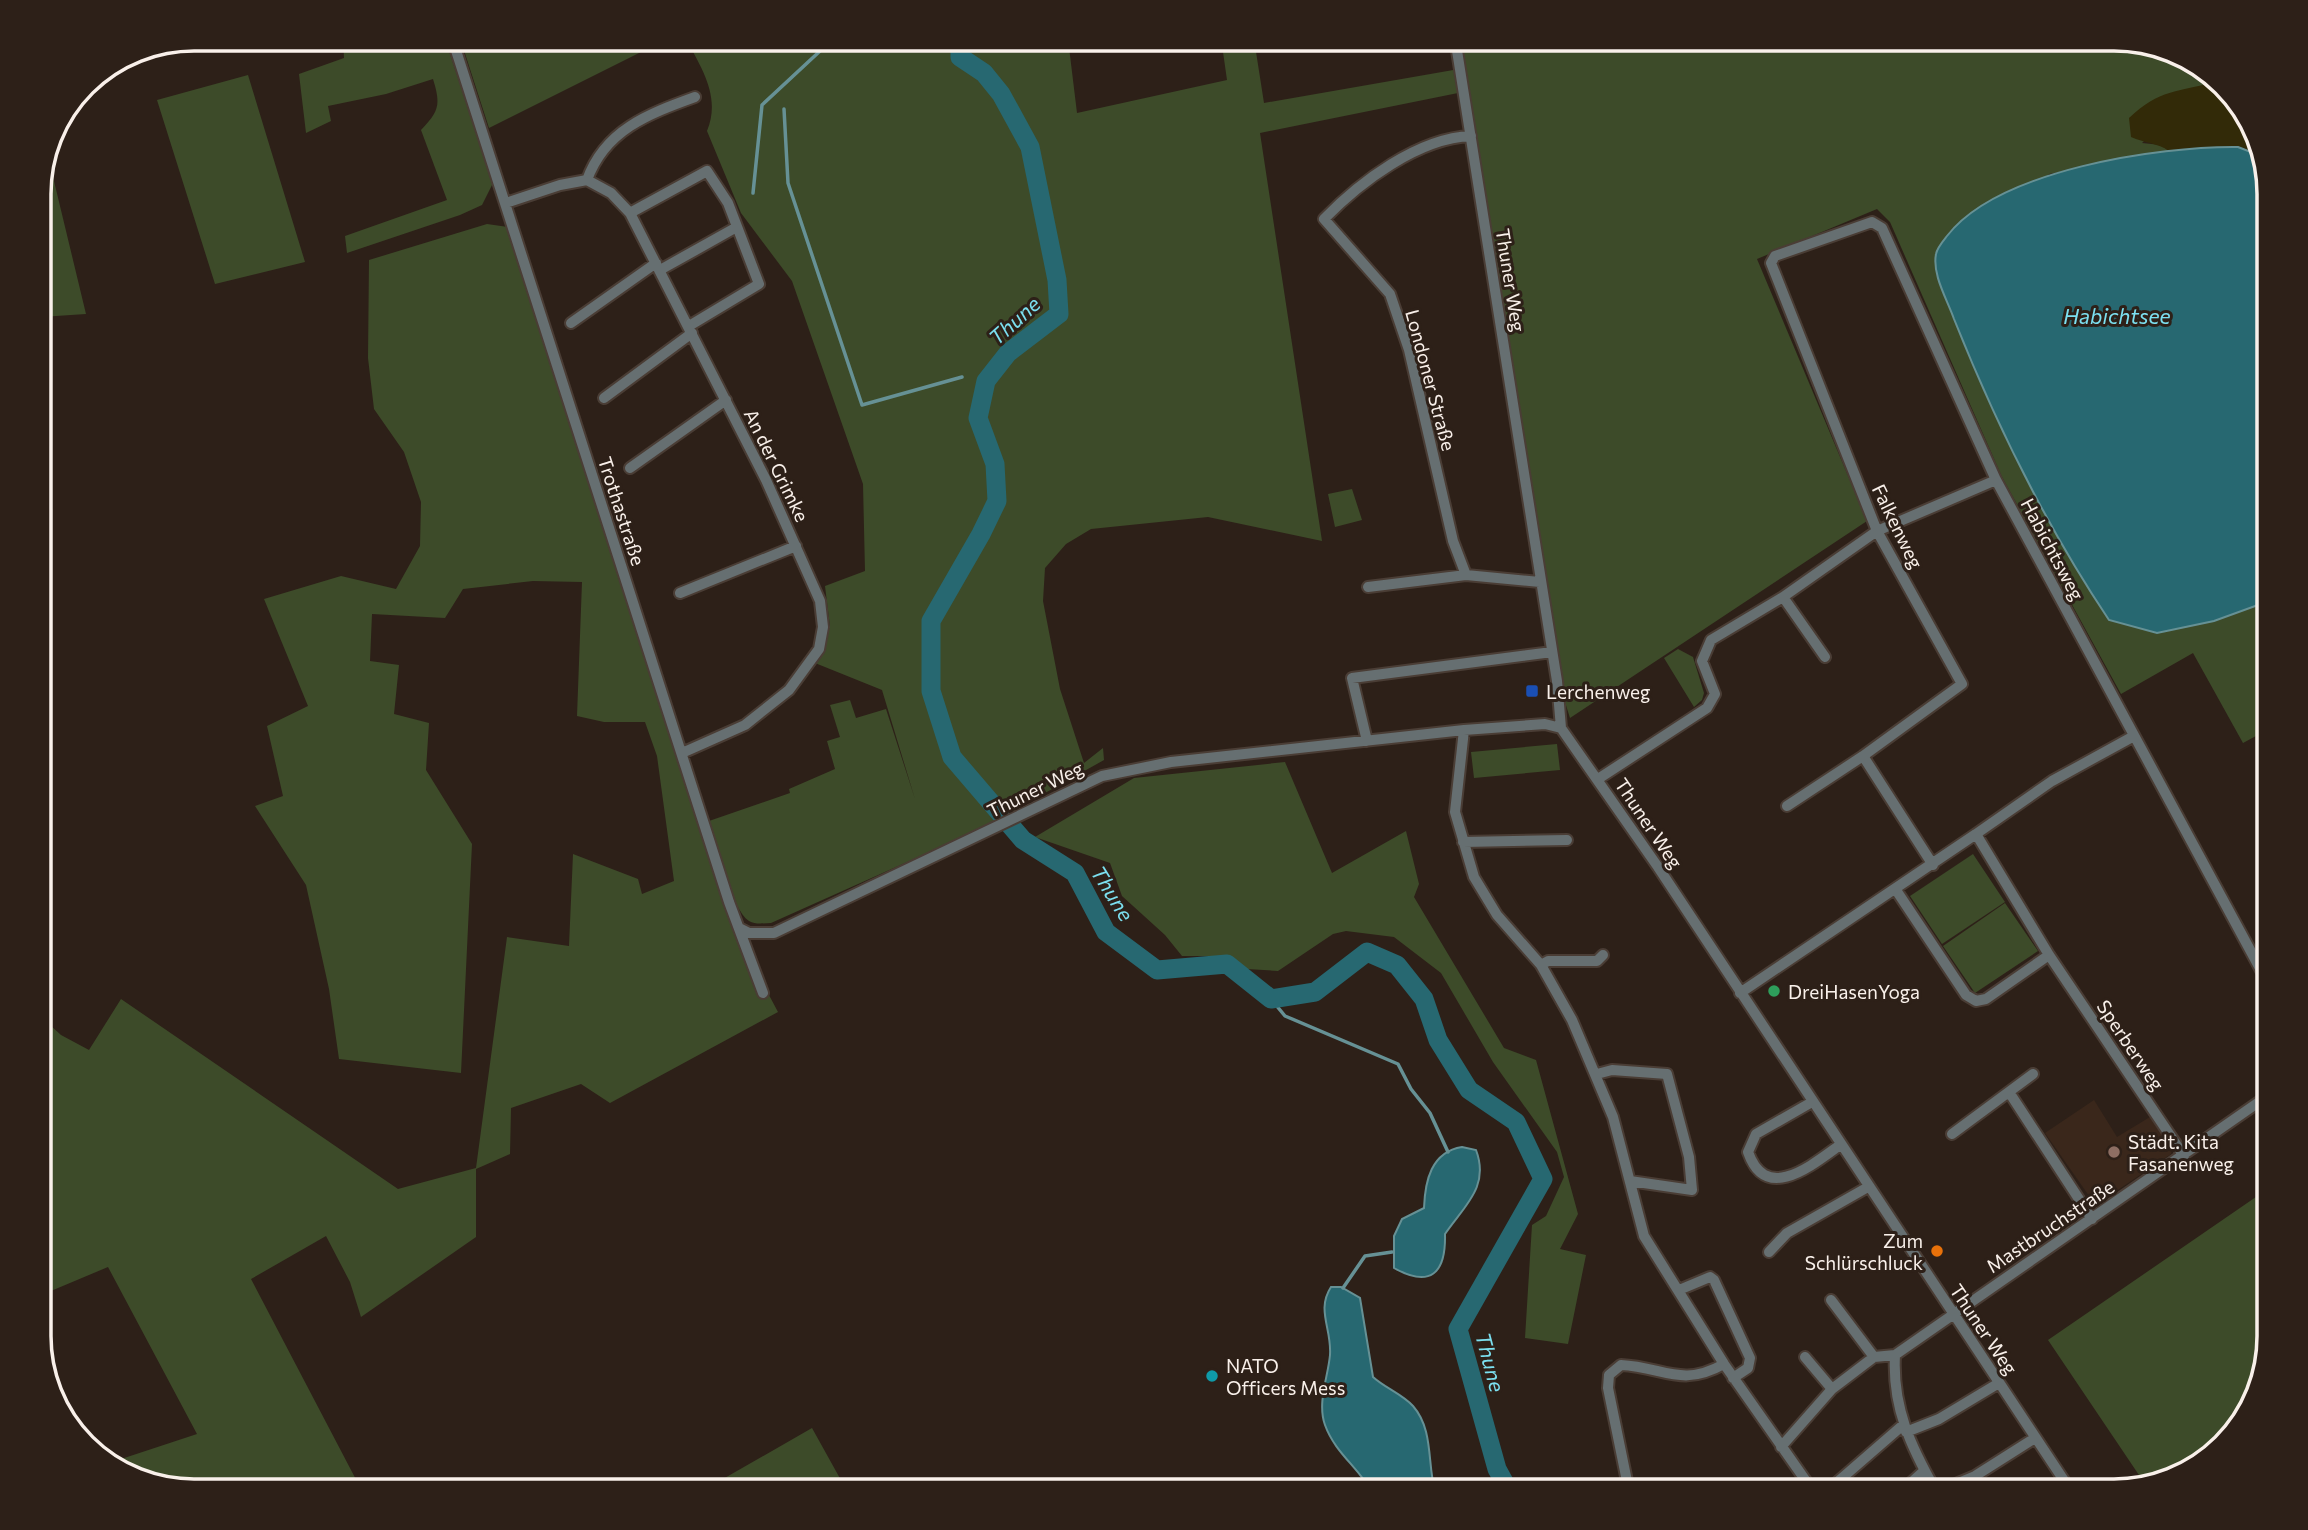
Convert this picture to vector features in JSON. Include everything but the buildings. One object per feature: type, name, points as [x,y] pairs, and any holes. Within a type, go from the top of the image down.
[{"type":"street","name":"Trothastraße","points":[[456,51],[682,753],[763,993]]},
{"type":"street","name":"Thuner Weg","points":[[1457,51],[1556,677],[1561,728],[1598,779],[2062,1479]]},
{"type":"street","points":[[506,203],[560,184],[587,180],[593,165],[617,133],[695,97]]},
{"type":"street","name":"Londoner Straße","points":[[1466,575],[1453,541],[1409,350],[1390,295],[1324,219],[1374,173],[1451,136],[1471,136]]},
{"type":"street","points":[[604,398],[691,330],[759,284],[735,228],[728,203],[707,171],[630,213]]},
{"type":"street","name":"An der Grimke","points":[[587,180],[611,193],[630,213],[726,400],[820,601],[823,627],[819,649],[789,690],[745,724],[682,753]]},
{"type":"street","name":"Habichtsweg","points":[[1770,263],[1775,256],[1872,222],[1882,228],[1996,480],[2257,961]]},
{"type":"street","points":[[571,323],[658,267],[735,228]]},
{"type":"street","name":"Falkenweg","points":[[1770,263],[1877,531],[1962,684],[1863,756],[1787,806]]},
{"type":"street","name":"An der Grimke","points":[[630,468],[726,400]]},
{"type":"street","points":[[1598,779],[1707,708],[1715,694],[1702,661],[1711,640],[1783,597],[1877,531],[1996,480]]},
{"type":"street","name":"An der Grimke","points":[[680,593],[796,546]]},
{"type":"street","points":[[1368,587],[1466,575],[1540,582]]},
{"type":"street","points":[[1783,597],[1825,657]]},
{"type":"street","points":[[1367,741],[1352,678],[1552,652]]},
{"type":"street","name":"Thuner Weg","points":[[739,928],[749,933],[774,933],[1107,775],[1171,762],[1464,730],[1545,724],[1561,728]]},
{"type":"street","points":[[1464,730],[1455,812],[1474,877],[1497,915],[1541,965],[1597,1074],[1644,1236],[1733,1378],[1804,1479]]},
{"type":"street","points":[[1740,993],[1896,890],[2052,781],[2134,736]]},
{"type":"street","points":[[1863,756],[1933,864]]},
{"type":"street","name":"Sperberweg","points":[[1976,834],[2049,955],[2183,1156]]},
{"type":"street","points":[[1463,842],[1567,840]]},
{"type":"street","points":[[1896,890],[1966,995],[1976,1001],[1986,999],[2049,955]]},
{"type":"street","points":[[1541,965],[1548,961],[1597,961],[1603,955]]},
{"type":"street","points":[[1597,1074],[1605,1070],[1667,1074],[1689,1157],[1692,1190],[1630,1181]]},
{"type":"street","points":[[1952,1134],[2033,1074]]},
{"type":"street","points":[[2009,1092],[2092,1219]]},
{"type":"street","points":[[1812,1102],[1756,1134],[1748,1152],[1753,1166],[1760,1175],[1768,1178],[1790,1175],[1840,1145]]},
{"type":"street","name":"Mastbruchstraße","points":[[1895,1355],[2257,1104]]},
{"type":"street","points":[[1769,1252],[1787,1233],[1868,1187]]},
{"type":"street","points":[[1679,1290],[1701,1278],[1710,1277],[1714,1280],[1750,1357],[1748,1368],[1733,1378]]},
{"type":"street","points":[[1831,1300],[1874,1357]]},
{"type":"street","points":[[1781,1447],[1832,1389],[1874,1357],[1895,1355],[1895,1391],[1904,1428],[1929,1479]]},
{"type":"street","points":[[1805,1357],[1832,1389]]},
{"type":"street","points":[[1626,1479],[1608,1388],[1609,1375],[1621,1365],[1682,1377],[1703,1376],[1724,1364]]},
{"type":"street","points":[[1843,1479],[1904,1428],[1939,1419],[1999,1383]]},
{"type":"street","points":[[1968,1479],[2035,1437]]},
{"type":"street","points":[[1916,1479],[1924,1471]]},
{"type":"shaded area","name":"Städt. Kita Fasanenweg","points":[[2094,1100],[2117,1137],[2150,1117],[2172,1150],[2171,1154],[2100,1202],[2094,1203],[2045,1133]]},
{"type":"green space","points":[[344,51],[449,51],[493,183],[482,205],[347,253],[345,236],[447,200],[421,130],[432,118],[437,107],[433,79],[386,94],[328,106],[331,121],[306,133],[299,74],[344,58]]},
{"type":"green space","points":[[464,51],[643,51],[489,128]]},
{"type":"green space","points":[[692,51],[1069,51],[1077,113],[1227,80],[1223,51],[1256,51],[1264,103],[1459,69],[1457,51],[2114,51],[2160,58],[2194,75],[2207,84],[2200,86],[2142,143],[2161,145],[2169,151],[2049,174],[1967,352],[2032,489],[2109,620],[2157,633],[2214,621],[2257,605],[2257,735],[2243,743],[2193,653],[2121,694],[2002,477],[1890,222],[1877,209],[1757,259],[1867,521],[1570,718],[1555,671],[1463,92],[1260,133],[1322,541],[1208,517],[1091,529],[1066,544],[1045,568],[1043,601],[1060,689],[1084,763],[1103,748],[1104,760],[981,829],[771,923],[749,921],[742,914],[730,890],[709,821],[790,793],[789,789],[835,769],[827,741],[840,737],[830,705],[850,700],[856,718],[886,709],[915,799],[882,690],[815,663],[830,627],[825,586],[865,571],[863,484],[792,281],[741,213],[707,131],[711,119],[711,95]]},
{"type":"green space","points":[[248,75],[305,262],[215,284],[157,100]]},
{"type":"green space","points":[[52,174],[86,314],[51,316]]},
{"type":"green space","points":[[487,224],[508,227],[729,920],[778,1012],[610,1103],[581,1084],[511,1108],[510,1154],[476,1169],[476,1237],[361,1317],[350,1282],[326,1236],[251,1279],[356,1479],[166,1477],[121,1459],[197,1434],[108,1267],[51,1291],[51,1026],[61,1035],[89,1050],[121,999],[398,1189],[476,1168],[507,937],[569,946],[573,854],[638,879],[642,894],[674,881],[657,756],[645,722],[604,722],[577,716],[582,582],[533,581],[463,589],[445,618],[372,614],[370,661],[399,665],[394,714],[429,723],[426,770],[472,844],[461,1073],[339,1059],[329,989],[306,885],[255,806],[283,796],[267,726],[308,706],[264,599],[341,576],[396,589],[420,546],[421,502],[404,452],[374,409],[368,358],[369,260]]},
{"type":"green space","points":[[1352,489],[1362,520],[1335,527],[1328,494]]},
{"type":"green space","points":[[1678,649],[1693,657],[1704,693],[1702,700],[1694,707],[1664,658]]},
{"type":"green space","points":[[1557,744],[1560,770],[1474,778],[1471,752]]},
{"type":"green space","points":[[1285,762],[1332,873],[1406,831],[1419,884],[1414,897],[1504,1048],[1536,1060],[1578,1214],[1560,1249],[1586,1255],[1568,1344],[1525,1338],[1532,1225],[1546,1216],[1564,1177],[1557,1152],[1493,1062],[1441,973],[1394,937],[1346,931],[1333,934],[1278,971],[1247,969],[1224,956],[1182,956],[1165,935],[1122,896],[1110,863],[1035,837],[1134,778]]},
{"type":"green space","points":[[1973,854],[2005,902],[1942,944],[1910,896]]},
{"type":"green space","points":[[2005,903],[2038,951],[1975,993],[1943,946]]},
{"type":"green space","points":[[2257,1196],[2255,1364],[2243,1400],[2233,1416],[2209,1444],[2194,1455],[2178,1465],[2140,1477],[2048,1340]]},
{"type":"green space","points":[[812,1428],[840,1479],[723,1479]]},
{"type":"sand","points":[[2207,84],[2233,114],[2243,130],[2251,152],[2238,147],[2169,151],[2131,137],[2129,118],[2150,102],[2170,93]]},
{"type":"water","name":"Habichtsee","points":[[2238,147],[2251,152],[2255,166],[2257,605],[2214,621],[2157,633],[2109,620],[2064,548],[2005,436],[1944,295],[1935,262],[1939,247],[1947,236],[1971,213],[2003,194],[2082,166],[2124,157]]},
{"type":"water","points":[[1462,1147],[1476,1150],[1480,1175],[1473,1195],[1445,1234],[1445,1248],[1439,1268],[1426,1277],[1417,1277],[1394,1268],[1394,1236],[1402,1219],[1424,1208],[1428,1178],[1437,1161],[1443,1155]]},
{"type":"water","points":[[1331,1287],[1341,1287],[1360,1298],[1373,1377],[1409,1402],[1420,1415],[1427,1436],[1433,1479],[1363,1479],[1329,1435],[1322,1408],[1330,1355],[1325,1312]]},
{"type":"waterway","points":[[753,193],[762,105],[820,51]]},
{"type":"waterway","name":"Thune","points":[[960,51],[960,57],[984,73],[1001,94],[1030,147],[1057,280],[1059,314],[1008,353],[986,381],[978,418],[995,464],[997,501],[931,621],[931,691],[952,757],[1023,840],[1075,873],[1106,932],[1157,970],[1227,964],[1271,999],[1315,992],[1367,952],[1397,965],[1424,999],[1438,1040],[1469,1090],[1516,1122],[1543,1179],[1458,1329],[1497,1469],[1502,1479]]},
{"type":"waterway","points":[[784,109],[788,183],[862,405],[962,377]]},
{"type":"waterway","points":[[1271,999],[1285,1016],[1398,1064],[1411,1089],[1430,1113],[1448,1152]]},
{"type":"waterway","points":[[1343,1288],[1365,1256],[1392,1252]]},
{"type":"place","name":"Lerchenweg","points":[[1532,691]]},
{"type":"place","name":"DreiHasenYoga","points":[[1774,991]]},
{"type":"place","name":"Städt. Kita Fasanenweg","points":[[2114,1152]]},
{"type":"place","name":"Zum Schlürschluck","points":[[1937,1251]]},
{"type":"place","name":"NATO Officers Mess","points":[[1212,1376]]}]
